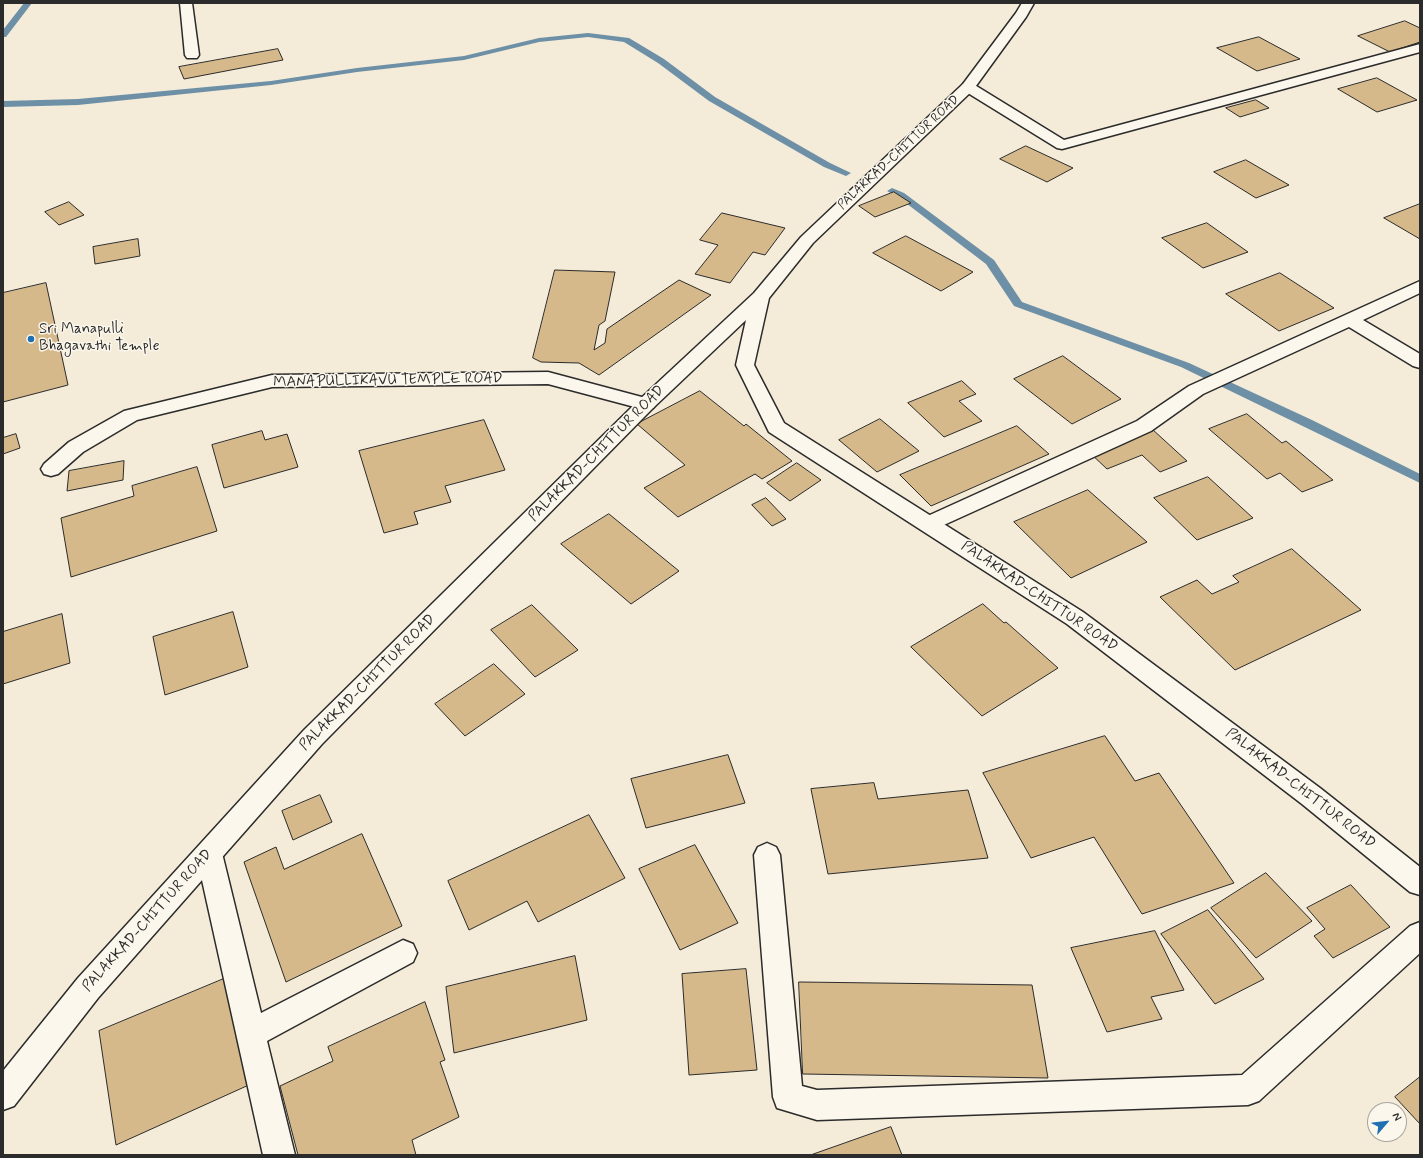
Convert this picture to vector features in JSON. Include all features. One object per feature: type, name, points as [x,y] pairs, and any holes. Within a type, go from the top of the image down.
[{"type":"street","points":[[186,3],[192,56]]},
{"type":"street","name":"PALAKKAD-CHITTUR ROAD","points":[[3,1095],[88,988],[313,737],[646,404],[760,296],[807,240],[968,87],[1022,14],[1028,3]]},
{"type":"street","points":[[968,87],[1062,145],[1420,48]]},
{"type":"street","points":[[928,524],[1144,426],[1196,390],[1350,320],[1420,286]]},
{"type":"street","name":"PALAKKAD-CHITTUR ROAD","points":[[760,296],[745,365],[776,427],[1075,618],[1311,796],[1420,883]]},
{"type":"street","points":[[1350,320],[1420,362]]},
{"type":"street","name":"MANAPULLIKAVU TEMPLE ROAD","points":[[51,469],[76,447],[131,415],[272,382],[548,378],[646,404]]},
{"type":"street","points":[[209,853],[279,1155]]},
{"type":"street","points":[[767,855],[788,1097],[817,1106],[1248,1090],[1420,935]]},
{"type":"street","points":[[251,1034],[403,953]]},
{"type":"building","points":[[1405,21],[1420,28],[1420,42],[1390,52],[1358,36]]},
{"type":"building","points":[[1259,37],[1300,59],[1257,71],[1217,48]]},
{"type":"building","points":[[278,49],[283,60],[184,79],[179,67]]},
{"type":"building","points":[[1377,78],[1417,100],[1377,112],[1338,89]]},
{"type":"building","points":[[1256,100],[1269,108],[1240,117],[1226,108]]},
{"type":"building","points":[[1026,146],[1073,168],[1047,182],[1000,159]]},
{"type":"building","points":[[1246,160],[1289,185],[1256,198],[1214,172]]},
{"type":"building","points":[[894,192],[911,203],[875,217],[859,206]]},
{"type":"building","points":[[69,202],[84,215],[59,225],[45,212]]},
{"type":"building","points":[[1420,204],[1420,239],[1384,218]]},
{"type":"building","points":[[722,213],[785,228],[765,255],[753,252],[730,283],[695,274],[718,245],[700,240]]},
{"type":"building","points":[[1207,223],[1248,252],[1203,268],[1162,238]]},
{"type":"building","points":[[906,236],[973,272],[941,291],[873,253]]},
{"type":"building","points":[[138,239],[140,256],[95,264],[93,247]]},
{"type":"building","points":[[555,270],[615,272],[605,321],[599,325],[594,350],[605,343],[607,329],[679,280],[711,295],[599,375],[579,363],[541,362],[533,358]]},
{"type":"building","points":[[1280,273],[1334,308],[1279,331],[1226,294]]},
{"type":"building","name":"Sri Manapulli Bhagavathi Temple","points":[[46,283],[68,385],[3,402],[3,293]]},
{"type":"building","points":[[1063,356],[1121,399],[1072,424],[1014,379]]},
{"type":"building","points":[[962,381],[976,394],[959,401],[982,421],[944,437],[908,403]]},
{"type":"building","points":[[700,391],[744,426],[746,424],[792,461],[762,479],[755,474],[678,517],[644,488],[685,465],[637,424]]},
{"type":"building","points":[[1247,414],[1282,443],[1286,441],[1333,480],[1302,492],[1280,473],[1267,479],[1209,429]]},
{"type":"building","points":[[880,419],[919,451],[877,472],[839,440]]},
{"type":"building","points":[[484,420],[505,470],[445,486],[451,502],[414,512],[418,524],[384,533],[359,451]]},
{"type":"building","points":[[1017,426],[1049,454],[931,506],[900,475]]},
{"type":"building","points":[[1152,429],[1187,461],[1160,472],[1142,455],[1107,469],[1090,453]]},
{"type":"building","points":[[262,431],[265,440],[287,434],[298,467],[224,488],[212,445]]},
{"type":"building","points":[[16,434],[20,448],[3,454],[3,438]]},
{"type":"building","points":[[124,461],[123,480],[67,491],[69,471]]},
{"type":"building","points":[[797,463],[821,480],[790,501],[767,483]]},
{"type":"building","points":[[197,467],[217,531],[71,577],[61,518],[134,496],[132,486]]},
{"type":"building","points":[[1208,477],[1253,518],[1197,540],[1154,498]]},
{"type":"building","points":[[1088,490],[1147,542],[1071,578],[1014,522]]},
{"type":"building","points":[[766,498],[786,519],[772,526],[752,505]]},
{"type":"building","points":[[609,514],[679,571],[631,604],[561,544]]},
{"type":"building","points":[[1292,549],[1361,610],[1235,670],[1160,597],[1197,580],[1212,594],[1239,582],[1233,576]]},
{"type":"building","points":[[983,604],[1004,623],[1006,622],[1058,668],[982,716],[911,647]]},
{"type":"building","points":[[532,605],[578,650],[535,677],[491,630]]},
{"type":"building","points":[[233,612],[248,667],[165,695],[153,637]]},
{"type":"building","points":[[62,614],[70,663],[3,684],[3,632]]},
{"type":"building","points":[[494,664],[525,694],[465,736],[435,704]]},
{"type":"building","points":[[1105,736],[1135,781],[1159,773],[1234,883],[1142,914],[1094,837],[1031,858],[983,773]]},
{"type":"building","points":[[728,755],[745,803],[646,828],[631,779]]},
{"type":"building","points":[[874,783],[878,799],[968,790],[988,858],[828,874],[811,789]]},
{"type":"building","points":[[320,795],[332,822],[293,840],[282,811]]},
{"type":"building","points":[[589,815],[625,878],[538,922],[527,901],[469,930],[448,881]]},
{"type":"building","points":[[362,834],[402,926],[286,982],[244,862],[276,847],[284,869]]},
{"type":"building","points":[[695,845],[738,923],[680,950],[639,869]]},
{"type":"building","points":[[1266,873],[1312,921],[1256,958],[1211,908]]},
{"type":"building","points":[[1351,885],[1390,927],[1333,958],[1314,936],[1325,929],[1307,908]]},
{"type":"building","points":[[1208,910],[1264,979],[1215,1004],[1161,934]]},
{"type":"building","points":[[1155,931],[1184,990],[1151,997],[1162,1019],[1107,1032],[1071,948]]},
{"type":"building","points":[[575,956],[587,1020],[454,1053],[446,987]]},
{"type":"building","points":[[746,969],[757,1070],[689,1075],[682,974]]},
{"type":"building","points":[[226,978],[251,1084],[116,1145],[99,1031]]},
{"type":"building","points":[[799,982],[1032,985],[1048,1078],[803,1074]]},
{"type":"building","points":[[425,1002],[445,1060],[440,1062],[459,1117],[412,1140],[416,1155],[298,1155],[280,1086],[333,1061],[328,1047]]},
{"type":"building","points":[[1420,1077],[1420,1124],[1407,1110],[1407,1102],[1400,1102],[1395,1097]]},
{"type":"building","points":[[891,1127],[902,1155],[811,1155]]},
{"type":"waterway","points":[[3,35],[28,3]]},
{"type":"waterway","points":[[3,104],[78,102],[271,83],[357,70],[464,58],[539,40],[588,35],[626,40],[661,61],[712,99],[827,165],[846,173]]},
{"type":"waterway","points":[[892,191],[901,195],[990,262],[1018,304],[1185,365],[1308,423],[1420,479]]},
{"type":"place","name":"Sri Manapulli Bhagavathi Temple","points":[[31,339]]}]
